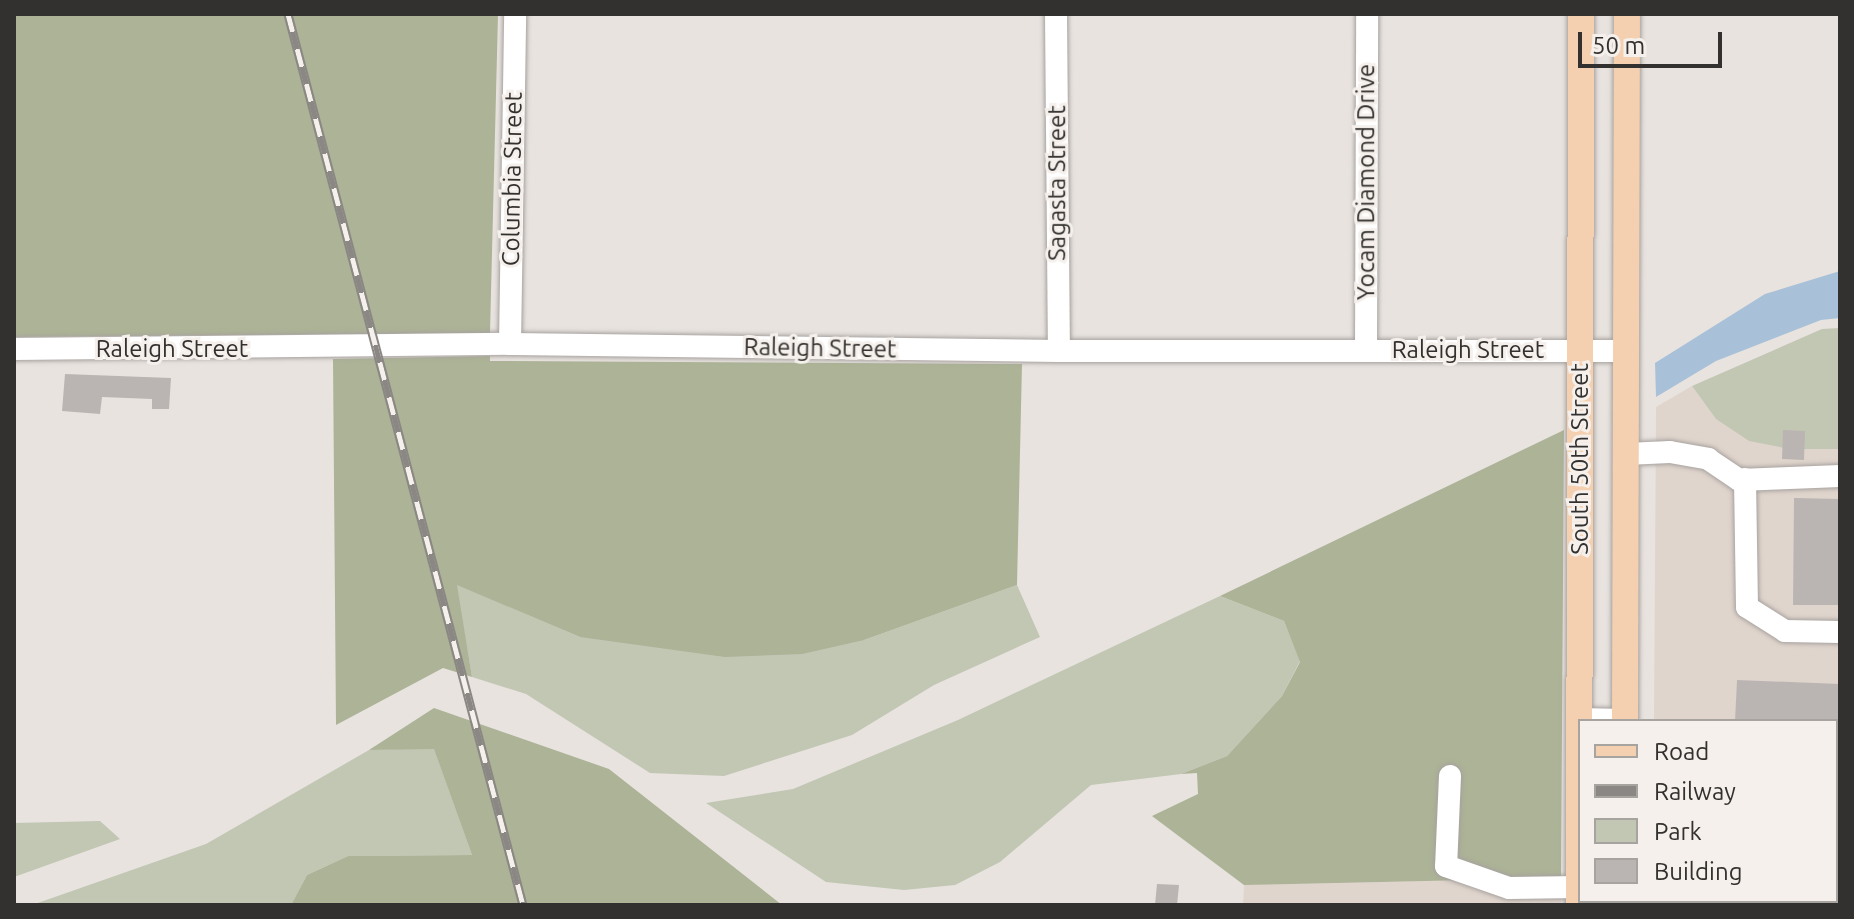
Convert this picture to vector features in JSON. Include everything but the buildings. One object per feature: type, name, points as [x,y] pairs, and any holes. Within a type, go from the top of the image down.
[{"type":"main road","name":"South 50th Street","points":[[1579,719],[1581,14]]},
{"type":"main road","name":"South 50th Street","points":[[1625,719],[1627,14]]},
{"type":"street","name":"Columbia Street","points":[[510,344],[515,14]]},
{"type":"street","name":"Sagasta Street","points":[[1056,14],[1059,351]]},
{"type":"street","name":"Yocam Diamond Drive","points":[[1366,349],[1367,14]]},
{"type":"street","name":"Raleigh Street","points":[[14,349],[510,344],[1059,351],[1626,351]]},
{"type":"street","points":[[1626,454],[1670,452],[1708,459],[1745,479],[1840,476]]},
{"type":"street","points":[[1745,479],[1747,607],[1785,631],[1840,632]]},
{"type":"street","points":[[1450,776],[1446,866],[1509,888],[1578,896]]},
{"type":"shaded area","points":[[1692,386],[1716,419],[1790,449],[1840,449],[1840,905],[1654,905],[1838,903],[1838,719],[1654,719],[1656,407]]},
{"type":"shaded area","points":[[1561,878],[1561,905],[1243,905],[1244,885]]},
{"type":"green space","points":[[14,14],[498,14],[490,333],[14,337]]},
{"type":"green space","points":[[1840,328],[1840,449],[1790,449],[1749,441],[1716,419],[1692,386],[1822,329]]},
{"type":"green space","points":[[490,356],[490,361],[1022,364],[1017,585],[864,640],[802,654],[725,657],[580,637],[457,585],[472,677],[443,668],[336,725],[333,359]]},
{"type":"green space","points":[[1564,430],[1561,878],[1244,885],[1152,816],[1198,794],[1197,773],[1181,774],[1227,756],[1282,696],[1300,662],[1284,621],[1220,596]]},
{"type":"green space","points":[[456,584],[580,637],[864,640],[1017,585],[1040,637],[934,685],[852,735],[724,776],[650,773],[526,694],[472,677]]},
{"type":"green space","points":[[1220,596],[1284,621],[1300,661],[1282,696],[1227,756],[1181,774],[1091,785],[1000,862],[955,885],[904,890],[826,882],[706,803],[793,789],[958,720]]},
{"type":"green space","points":[[434,708],[609,769],[782,905],[291,905],[307,875],[348,856],[472,855],[434,749],[369,750]]},
{"type":"green space","points":[[434,748],[472,855],[348,856],[307,875],[291,905],[32,905],[206,844],[369,750]]},
{"type":"green space","points":[[100,821],[120,839],[14,877],[14,823]]},
{"type":"water","points":[[1840,271],[1840,318],[1821,320],[1716,361],[1656,397],[1655,363],[1765,294]]},
{"type":"railway","points":[[288,14],[523,905]]}]
